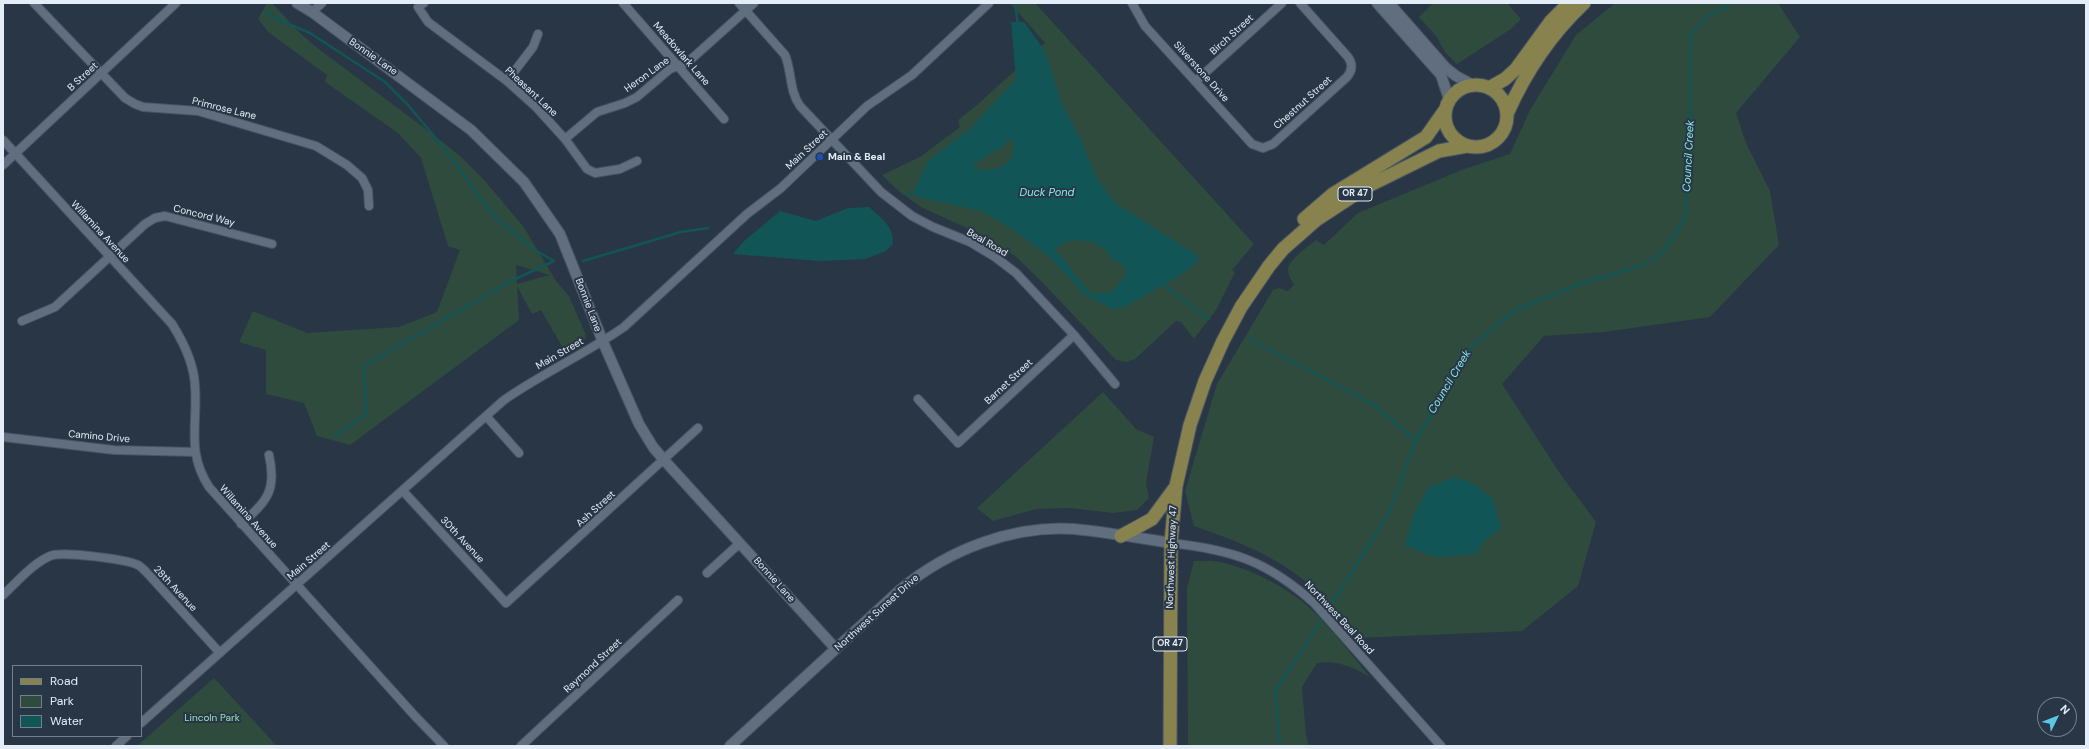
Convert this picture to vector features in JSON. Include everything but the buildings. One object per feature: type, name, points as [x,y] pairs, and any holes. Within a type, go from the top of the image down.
[{"type":"main road","points":[[1489,88],[1505,79],[1516,69],[1551,21],[1569,3]]},
{"type":"main road","points":[[1507,114],[1502,98],[1489,88],[1473,85],[1464,87],[1455,92],[1447,105],[1445,119],[1452,136],[1468,146],[1487,145],[1495,140],[1502,133],[1506,124],[1507,114],[1516,92],[1532,67],[1553,37],[1584,3]]},
{"type":"main road","name":"Northwest Highway 47","points":[[1283,249],[1285,240],[1303,221],[1333,194],[1426,137],[1447,105]]},
{"type":"main road","name":"Northwest Highway 47","points":[[1170,746],[1171,542],[1176,486],[1190,425],[1212,363],[1241,307],[1269,266],[1283,249],[1316,220],[1368,186],[1442,150],[1468,146]]},
{"type":"main road","points":[[1121,536],[1152,519],[1176,486]]},
{"type":"street","name":"Primrose Lane","points":[[34,3],[126,98],[135,104],[198,111],[316,146],[347,165],[362,178],[368,190],[369,206]]},
{"type":"street","name":"B Street","points":[[3,165],[176,3]]},
{"type":"street","name":"Bonnie Lane","points":[[297,3],[312,12],[458,118],[487,144],[524,182],[560,234],[603,342],[639,424],[653,447],[836,649]]},
{"type":"street","points":[[312,12],[322,3]]},
{"type":"street","name":"Pheasant Lane","points":[[424,3],[418,7],[428,22],[507,81],[536,108],[565,139],[587,169],[595,173],[620,168],[637,161]]},
{"type":"street","name":"Meadowlark Lane","points":[[623,3],[724,119]]},
{"type":"street","name":"Beal Road","points":[[738,3],[785,55],[795,98],[881,192],[912,216],[932,227],[970,242],[995,256],[1016,273],[1074,335],[1115,384]]},
{"type":"street","name":"Heron Lane","points":[[565,139],[597,112],[625,103],[637,96],[670,69],[688,62],[754,3]]},
{"type":"street","name":"Main Street","points":[[142,722],[486,416],[516,392],[603,342],[645,310],[747,214],[781,188],[867,106],[912,75],[989,3]]},
{"type":"street","name":"Silverstone Drive","points":[[1132,3],[1145,26],[1252,144],[1262,148]]},
{"type":"street","name":"Birch Street","points":[[1196,81],[1282,3]]},
{"type":"street","name":"Chestnut Street","points":[[1262,148],[1273,144],[1347,77],[1352,67],[1348,57],[1300,3]]},
{"type":"street","points":[[1377,3],[1440,75],[1447,105]]},
{"type":"street","points":[[1389,3],[1446,68],[1456,76],[1473,85]]},
{"type":"street","points":[[507,81],[533,47],[538,34]]},
{"type":"street","name":"Willamina Avenue","points":[[3,140],[172,324],[182,340],[191,363],[195,386],[194,452],[202,476],[209,487],[296,585],[444,746]]},
{"type":"street","name":"Concord Way","points":[[22,321],[55,307],[145,224],[155,218],[165,216],[272,244]]},
{"type":"street","name":"Barnet Street","points":[[918,399],[958,443],[1074,335]]},
{"type":"street","points":[[486,416],[519,453]]},
{"type":"street","name":"Ash Street","points":[[506,603],[698,428]]},
{"type":"street","name":"Camino Drive","points":[[3,437],[114,450],[194,452]]},
{"type":"street","points":[[241,524],[263,503],[270,492],[273,473],[269,455]]},
{"type":"street","name":"30th Avenue","points":[[403,491],[506,603]]},
{"type":"street","name":"Northwest Sunset Drive","points":[[730,746],[910,581],[941,561],[971,546],[1018,533],[1073,529],[1171,542]]},
{"type":"street","name":"Northwest Beal Road","points":[[1171,542],[1220,550],[1253,561],[1280,575],[1314,604],[1442,746]]},
{"type":"street","points":[[707,573],[740,543]]},
{"type":"street","name":"28th Avenue","points":[[3,595],[34,566],[51,556],[66,554],[128,562],[139,566],[220,653]]},
{"type":"street","name":"Raymond Street","points":[[521,746],[678,600]]},
{"type":"street","points":[[116,746],[126,737]]},
{"type":"green space","points":[[267,3],[272,3],[298,31],[316,47],[460,156],[485,181],[523,226],[556,281],[569,296],[586,335],[585,339],[564,350],[541,310],[532,314],[517,286],[519,320],[350,445],[317,436],[304,403],[266,394],[266,350],[239,342],[253,311],[307,333],[399,327],[437,312],[460,250],[448,246],[421,158],[398,133],[325,82],[327,75],[268,32],[258,19]],"holes":[[[516,265],[550,275],[517,284]]]},
{"type":"green space","points":[[1010,3],[1035,3],[1254,244],[1232,270],[1235,272],[1216,310],[1194,339],[1181,322],[1176,321],[1135,359],[1127,362],[1116,360],[1015,256],[984,236],[921,207],[900,192],[882,175],[920,157],[960,127],[958,120],[977,105],[1045,43]]},
{"type":"green space","points":[[1433,3],[1507,3],[1521,19],[1511,29],[1457,64],[1445,52],[1436,36],[1419,17]]},
{"type":"green space","points":[[1615,3],[1778,3],[1800,37],[1736,113],[1746,143],[1770,191],[1779,245],[1710,317],[1604,332],[1544,336],[1502,384],[1559,472],[1596,522],[1578,586],[1522,631],[1356,638],[1323,597],[1294,573],[1247,546],[1194,526],[1185,491],[1217,384],[1273,290],[1279,288],[1288,291],[1294,285],[1289,276],[1288,270],[1291,262],[1299,254],[1316,240],[1324,245],[1358,213],[1464,169],[1510,154],[1530,110],[1576,35]]},
{"type":"green space","points":[[1103,392],[1136,429],[1154,437],[1146,483],[1149,498],[1137,510],[1113,513],[1070,508],[1036,509],[993,521],[977,508]]},
{"type":"green space","points":[[1194,561],[1216,561],[1243,569],[1267,579],[1290,593],[1318,616],[1370,677],[1357,670],[1338,663],[1317,663],[1302,687],[1306,735],[1309,746],[1188,746],[1187,588]]},
{"type":"green space","name":"Lincoln Park","points":[[214,678],[277,746],[137,746]]},
{"type":"water","name":"Duck Pond","points":[[1011,22],[1024,22],[1045,51],[1062,104],[1082,142],[1097,179],[1115,203],[1199,256],[1196,263],[1179,276],[1124,307],[1114,309],[1086,296],[1049,256],[1006,225],[981,211],[916,197],[915,189],[928,161],[970,129],[1016,79]],"holes":[[[1012,139],[1014,147],[1013,155],[1004,165],[990,170],[974,168],[974,164],[994,151],[1002,148]],[[1073,240],[1094,242],[1106,250],[1111,258],[1123,265],[1127,271],[1112,292],[1092,294],[1054,250],[1063,243]]]},
{"type":"water","points":[[869,207],[889,227],[893,238],[893,244],[886,251],[865,259],[819,261],[733,254],[743,242],[780,211],[816,221],[848,208]]},
{"type":"water","points":[[1455,477],[1472,483],[1493,499],[1501,528],[1482,543],[1477,554],[1434,557],[1405,545],[1414,513],[1429,487]]},
{"type":"waterway","points":[[1015,3],[1018,25]]},
{"type":"waterway","name":"Council Creek","points":[[1326,613],[1389,513],[1416,440],[1471,347],[1515,310],[1574,286],[1640,266],[1655,258],[1669,244],[1685,218],[1691,136],[1691,34],[1709,15],[1723,9],[1730,3]]},
{"type":"waterway","points":[[264,11],[275,18],[310,33],[385,82],[408,105],[443,147],[494,216],[535,250],[554,261]]},
{"type":"waterway","points":[[907,194],[918,191]]},
{"type":"waterway","points":[[583,261],[681,232],[708,228]]},
{"type":"waterway","points":[[335,436],[366,414],[364,366],[509,282],[554,261]]},
{"type":"waterway","points":[[1161,283],[1209,319]]},
{"type":"waterway","points":[[1248,338],[1374,405],[1416,440]]},
{"type":"waterway","name":"Council Creek","points":[[1280,746],[1275,691],[1324,617]]},
{"type":"place","name":"Main & Beal","points":[[820,157]]}]
